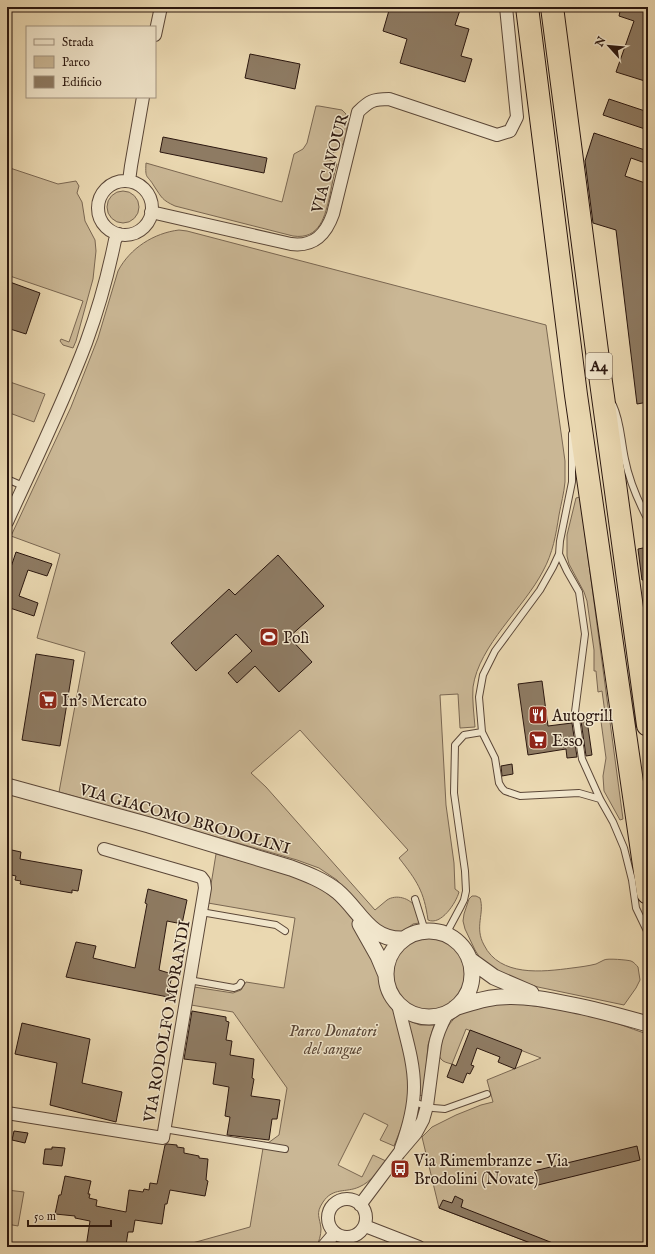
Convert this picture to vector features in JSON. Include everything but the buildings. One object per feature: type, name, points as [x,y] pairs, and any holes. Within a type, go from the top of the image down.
[{"type":"highway","name":"A4","points":[[527,7],[576,394],[648,893]]},
{"type":"highway","name":"A4","points":[[552,7],[648,725]]},
{"type":"street","points":[[156,30],[161,7]]},
{"type":"street","name":"VIA CAVOUR","points":[[151,212],[292,244],[305,244],[314,241],[319,237],[330,223],[358,112],[368,102],[377,99],[389,99],[497,135],[510,131],[517,117],[506,7]]},
{"type":"street","points":[[129,181],[130,166],[143,98]]},
{"type":"street","points":[[129,181],[145,190],[150,200],[151,212],[146,224],[142,228],[131,234],[119,234],[108,229],[104,225],[98,214],[98,202],[108,187],[118,182],[129,181]]},
{"type":"street","points":[[7,522],[83,352],[100,299],[115,240],[119,234]]},
{"type":"street","name":"VIA GIACOMO BRODOLINI","points":[[7,786],[149,825],[291,868],[318,879],[335,889],[346,899],[373,930],[389,938],[404,939]]},
{"type":"street","name":"VIA RODOLFO MORANDI","points":[[7,1113],[163,1138],[205,888],[204,881],[201,877],[104,849]]},
{"type":"street","name":"VIA GIACOMO BRODOLINI","points":[[346,899],[375,950],[386,975]]},
{"type":"street","points":[[545,999],[494,977],[470,959],[454,938],[439,932],[418,932],[404,939],[396,946],[390,955],[387,965],[386,975],[389,989],[393,998],[407,1011],[417,1015],[427,1017],[438,1016],[476,1001],[500,997],[520,996],[545,999],[612,1013],[648,1024]]},
{"type":"street","points":[[360,1205],[416,1133],[423,1120],[427,1106],[435,1045],[441,1026],[451,1011],[464,998],[471,985],[472,967],[470,959]]},
{"type":"street","points":[[398,1004],[412,1066],[414,1087],[413,1102],[404,1140],[399,1153]]},
{"type":"street","points":[[349,1200],[357,1202],[365,1211],[365,1226],[359,1233],[351,1237],[343,1237],[335,1233],[329,1224],[328,1218],[331,1208],[339,1201],[349,1200]]},
{"type":"street","points":[[365,1226],[419,1247]]},
{"type":"street","points":[[323,1247],[335,1233]]},
{"type":"lane","points":[[601,382],[617,414],[625,460],[639,500],[648,520]]},
{"type":"lane","points":[[572,420],[576,394]]},
{"type":"lane","points":[[572,428],[572,482],[560,540],[559,554],[547,579],[488,663],[483,675],[479,697],[482,732],[495,758],[499,783],[505,791],[520,796],[579,793],[600,799]]},
{"type":"lane","points":[[7,479],[23,486]]},
{"type":"lane","points":[[559,554],[581,597],[585,634],[575,712],[582,758],[624,848],[631,874],[636,908],[648,933]]},
{"type":"lane","points":[[446,934],[464,900],[466,891],[465,871],[454,793],[455,745],[464,735],[482,732]]},
{"type":"lane","points":[[415,899],[425,931]]},
{"type":"lane","points":[[201,912],[276,925],[285,931]]},
{"type":"lane","points":[[189,980],[234,988],[239,986],[241,983]]},
{"type":"lane","points":[[413,1102],[433,1108],[445,1108],[487,1094]]},
{"type":"lane","points":[[164,1129],[285,1149]]},
{"type":"green space","points":[[316,106],[342,110],[346,114],[347,128],[341,147],[334,153],[330,153],[328,159],[337,164],[326,211],[320,225],[309,234],[293,236],[175,206],[163,198],[146,175],[146,163],[282,202],[294,154],[303,149],[307,143]]},
{"type":"green space","points":[[7,167],[58,184],[76,181],[79,186],[77,193],[82,202],[85,221],[95,240],[96,251],[93,279],[73,348],[63,345],[60,341],[61,339],[69,342],[83,301],[7,275]]},
{"type":"green space","points":[[120,191],[126,191],[136,198],[139,207],[138,213],[132,220],[126,223],[120,223],[110,216],[107,210],[107,204],[114,194]]},
{"type":"green space","points":[[179,230],[546,325],[565,461],[565,482],[563,494],[554,543],[543,571],[535,585],[493,642],[477,671],[473,687],[475,727],[460,728],[458,694],[440,695],[446,805],[454,863],[455,889],[459,892],[455,902],[443,917],[438,920],[428,920],[419,887],[411,873],[399,858],[408,850],[300,730],[251,773],[266,787],[375,910],[391,898],[398,897],[406,899],[415,907],[420,922],[419,923],[413,924],[396,934],[388,934],[364,913],[337,880],[319,868],[297,860],[59,792],[85,652],[37,638],[60,554],[11,536],[71,407],[98,338],[118,271],[129,255],[144,243],[161,234]]},
{"type":"green space","points":[[7,381],[45,394],[34,422],[7,412]]},
{"type":"green space","points":[[580,497],[623,819],[620,820],[604,791],[603,776],[606,758],[600,714],[605,713],[602,691],[598,692],[596,671],[594,671],[594,650],[587,601],[584,592],[569,564],[567,556],[567,535],[576,498]]},
{"type":"green space","name":"Parco Donatori del sangue","points":[[216,854],[275,870],[305,881],[320,888],[337,901],[358,927],[379,975],[386,998],[394,1007],[408,1064],[409,1101],[403,1123],[394,1146],[380,1140],[388,1125],[364,1113],[338,1165],[362,1177],[373,1155],[386,1161],[374,1176],[363,1185],[354,1189],[335,1192],[327,1197],[319,1210],[321,1231],[316,1247],[178,1247],[250,1227],[264,1142],[268,1143],[279,1135],[287,1088],[233,1012],[191,1005],[194,987],[233,993],[241,990],[246,982],[284,988],[295,918],[208,903]]},
{"type":"green space","points":[[472,896],[480,898],[481,938],[491,955],[500,963],[523,970],[548,971],[596,964],[606,959],[629,961],[633,962],[638,967],[640,980],[636,988],[624,1005],[538,987],[506,977],[480,958],[465,929],[463,921],[464,914],[469,899]]},
{"type":"green space","points":[[422,938],[436,938],[455,948],[465,967],[465,981],[455,1000],[436,1010],[422,1010],[403,1000],[393,981],[393,967],[403,948]]},
{"type":"green space","points":[[514,1003],[594,1016],[647,1034],[644,1062],[648,1079],[648,1247],[541,1247],[439,1208],[422,1137],[432,1127],[456,1115],[493,1102],[487,1080],[541,1058],[466,1029],[452,1064],[443,1061],[439,1055],[442,1037],[448,1026],[455,1018],[471,1008],[487,1004]]},
{"type":"green space","points":[[407,1020],[420,1025],[434,1025],[428,1045],[424,1093],[421,1096],[419,1094]]},
{"type":"green space","points":[[7,1190],[24,1192],[18,1226],[7,1224]]},
{"type":"place","name":"Polì","points":[[269,637]]},
{"type":"place","name":"In's Mercato","points":[[48,700]]},
{"type":"place","name":"Autogrill","points":[[538,715]]},
{"type":"place","name":"Esso","points":[[538,740]]},
{"type":"place","name":"Via Rimembranze - Via Brodolini (Novate)","points":[[400,1169]]}]
